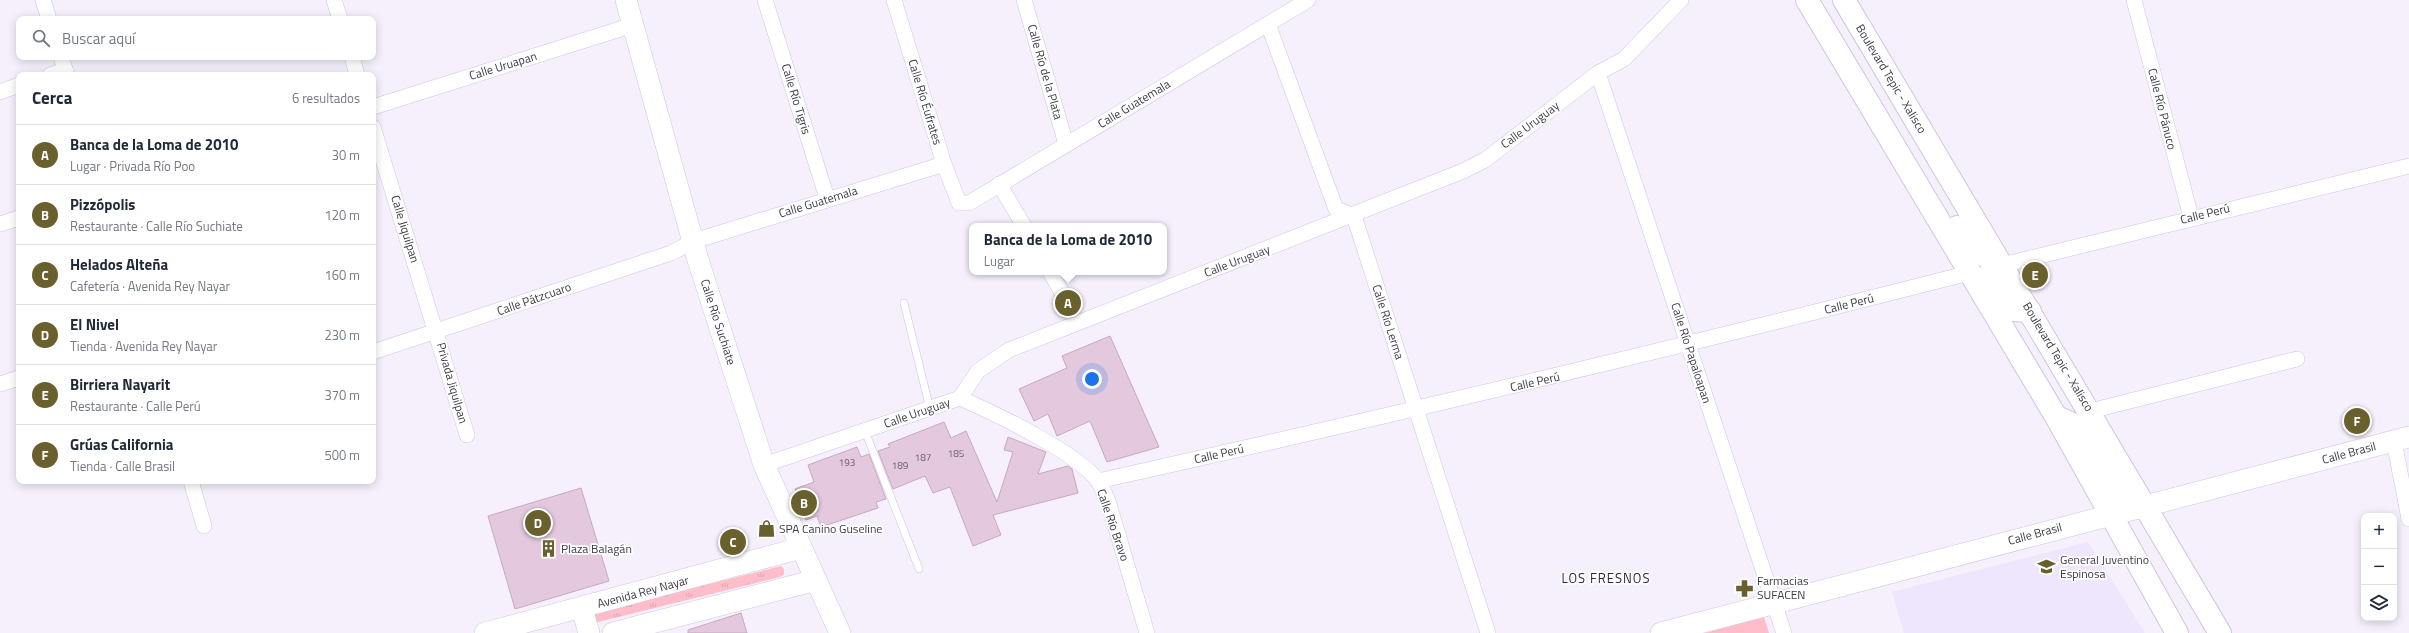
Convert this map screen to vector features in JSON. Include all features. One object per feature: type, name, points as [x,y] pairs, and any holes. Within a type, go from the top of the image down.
[{"type":"main road","name":"Calle Río Suchiate","points":[[626,0],[721,335],[764,465],[840,633]]},
{"type":"main road","points":[[1807,0],[2055,415],[2109,514],[2177,633]]},
{"type":"main road","points":[[1828,0],[1845,25],[1871,46]]},
{"type":"main road","name":"Boulevard Tepic - Xalisco","points":[[1844,0],[2090,411],[2220,633]]},
{"type":"main road","points":[[1904,164],[1920,169],[1971,249],[2002,265]]},
{"type":"main road","points":[[1969,273],[1976,271],[1983,274],[2012,310],[2030,311]]},
{"type":"main road","points":[[2055,415],[2079,427],[2114,490],[2147,507]]},
{"type":"main road","name":"Calle Brasil","points":[[1662,633],[2109,514],[2147,507],[2401,439]]},
{"type":"main road","points":[[2109,514],[2132,526],[2193,633]]},
{"type":"main road","name":"Avenida Rey Nayar","points":[[485,633],[511,630],[582,608],[801,548]]},
{"type":"main road","points":[[612,633],[816,580]]},
{"type":"main road","points":[[582,608],[589,633]]},
{"type":"street","points":[[43,0],[48,16]]},
{"type":"street","points":[[334,0],[339,16]]},
{"type":"street","name":"Calle Río Tigris","points":[[765,0],[827,198]]},
{"type":"street","name":"Calle Río Éufrates","points":[[894,0],[944,164],[959,203]]},
{"type":"street","name":"Calle Río de la Plata","points":[[1024,0],[1066,144]]},
{"type":"street","name":"Calle Uruguay","points":[[764,465],[960,398],[978,371],[1009,350],[1085,319],[1354,216],[1463,171],[1484,160],[1598,73],[1624,59],[1681,0]]},
{"type":"street","name":"Calle Río Pánuco","points":[[2134,0],[2191,218]]},
{"type":"street","name":"Calle Guatemala","points":[[959,203],[969,203],[1268,24],[1302,1]]},
{"type":"street","points":[[1268,24],[1336,209],[1354,216]]},
{"type":"street","name":"Calle Uruapan","points":[[376,106],[633,25]]},
{"type":"street","points":[[353,60],[356,72]]},
{"type":"street","points":[[55,72],[64,67]]},
{"type":"street","name":"Calle Río Papaloapan","points":[[1598,73],[1784,633]]},
{"type":"street","points":[[0,92],[16,86]]},
{"type":"street","name":"Calle Jiquilpan","points":[[376,137],[437,332]]},
{"type":"street","name":"Calle Guatemala","points":[[694,241],[827,198],[944,164]]},
{"type":"street","name":"Calle Perú","points":[[2002,265],[2409,166]]},
{"type":"street","points":[[999,184],[1022,223]]},
{"type":"street","name":"Calle Río Lerma","points":[[1354,216],[1418,410],[1488,633]]},
{"type":"street","points":[[0,224],[16,219]]},
{"type":"street","name":"Calle Pátzcuaro","points":[[376,351],[671,253],[694,241]]},
{"type":"street","name":"Calle Perú","points":[[1098,481],[1418,410],[1688,345],[1969,273]]},
{"type":"street","points":[[1052,275],[1068,303]]},
{"type":"street","name":"Privada Jiquilpan","points":[[437,332],[467,435]]},
{"type":"street","points":[[2090,411],[2297,359]]},
{"type":"street","points":[[0,384],[16,379]]},
{"type":"street","name":"Calle Río Bravo","points":[[960,398],[1060,450],[1086,469],[1098,481],[1108,500],[1147,633]]},
{"type":"street","points":[[2401,439],[2409,519]]},
{"type":"street","points":[[192,484],[204,526]]},
{"type":"lane","points":[[904,303],[930,409]]},
{"type":"lane","points":[[865,431],[919,569]]},
{"type":"shaded area","name":"General Juventino Espinosa","points":[[2088,542],[2145,633],[1904,633],[1892,592]]},
{"type":"green space","points":[[781,566],[784,569],[784,574],[780,577],[594,623],[594,613]]},
{"type":"green space","points":[[1764,617],[1769,633],[1705,633]]},
{"type":"building","points":[[1110,336],[1159,447],[1107,462],[1090,421],[1057,436],[1048,414],[1034,421],[1019,389],[1067,368],[1062,356]]},
{"type":"building","points":[[944,422],[951,438],[966,431],[997,502],[1013,452],[1004,450],[1008,437],[1046,452],[1038,474],[1068,466],[1072,469],[1078,493],[993,515],[1001,535],[973,546],[950,487],[933,493],[925,476],[893,489],[878,451],[890,447],[888,444]]},
{"type":"building","points":[[857,447],[861,457],[869,454],[886,499],[876,502],[878,508],[821,527],[817,516],[806,520],[795,489],[814,482],[808,465]]},
{"type":"building","name":"Plaza Balagán","points":[[581,488],[609,581],[515,609],[488,516]]},
{"type":"building","points":[[741,613],[747,633],[688,633],[688,630]]},
{"type":"place","name":"Birriera Nayarit","points":[[2035,275]]},
{"type":"place","name":"Banca de la Loma de 2010","points":[[1068,303]]},
{"type":"place","name":"Grúas California","points":[[2357,421]]},
{"type":"place","name":"Pizzópolis","points":[[804,503]]},
{"type":"place","name":"El Nivel","points":[[538,523]]},
{"type":"place","name":"SPA Canino Guseline","points":[[766,529]]},
{"type":"place","name":"Helados Alteña","points":[[733,542]]},
{"type":"place","name":"Plaza Balagán","points":[[548,549]]},
{"type":"place","name":"General Juventino Espinosa","points":[[2047,567]]},
{"type":"place","name":"Farmacias SUFACEN","points":[[1744,588]]},
{"type":"district","name":"LOS FRESNOS","points":[[1606,578]]}]
